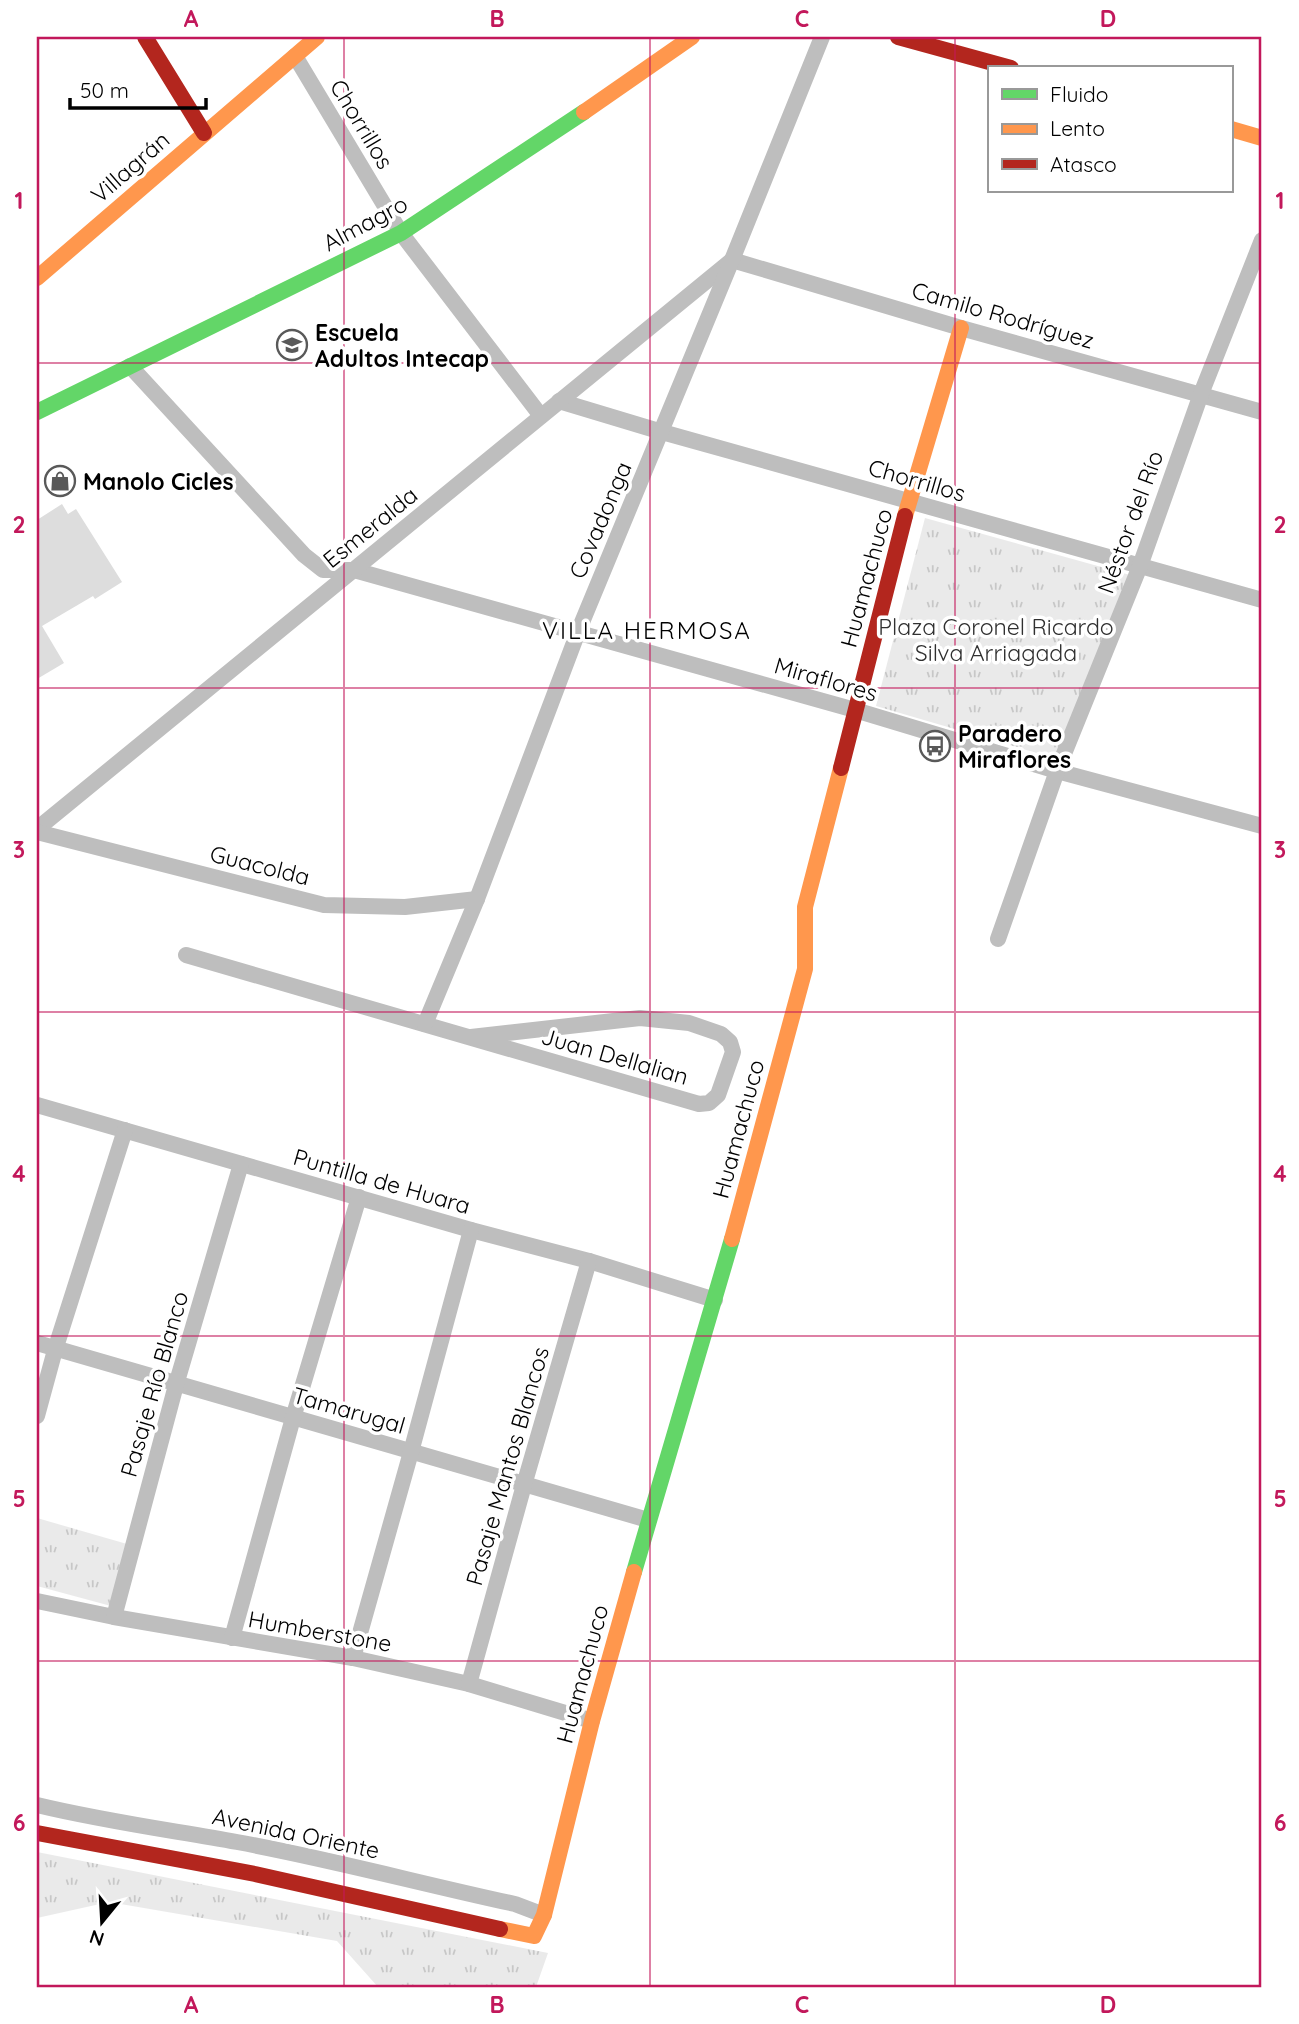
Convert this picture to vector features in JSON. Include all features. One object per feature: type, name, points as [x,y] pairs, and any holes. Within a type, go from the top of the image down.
[{"type":"street","points":[[145,37],[204,133]]},
{"type":"street","name":"Villagrán","points":[[37,278],[317,37]]},
{"type":"street","name":"Almagro","points":[[37,412],[401,233],[692,37]]},
{"type":"street","name":"Covadonga","points":[[425,1024],[477,898],[578,632],[822,37]]},
{"type":"street","points":[[898,37],[1005,66]]},
{"type":"street","name":"Chorrillos","points":[[295,57],[401,233],[541,416]]},
{"type":"street","points":[[1232,129],[1262,138]]},
{"type":"street","name":"Néstor del Río","points":[[998,939],[1057,771],[1140,566],[1201,394],[1262,240]]},
{"type":"street","name":"Camilo Rodríguez","points":[[732,260],[961,328],[1262,412]]},
{"type":"street","name":"Esmeralda","points":[[37,830],[732,260]]},
{"type":"street","name":"Huamachuco","points":[[37,1833],[255,1874],[534,1936],[544,1914],[592,1721],[648,1520],[715,1300],[805,969],[805,907],[909,501],[961,328]]},
{"type":"street","name":"Miraflores","points":[[130,366],[304,555],[323,570],[354,570],[855,710],[1057,771],[1262,826]]},
{"type":"street","name":"Chorrillos","points":[[559,401],[1262,600]]},
{"type":"street","name":"Guacolda","points":[[37,830],[324,905],[405,907],[477,898]]},
{"type":"street","name":"Juan Dellalian","points":[[186,955],[699,1104],[709,1103],[718,1095],[733,1052],[730,1042],[716,1032],[689,1023],[640,1018],[471,1037]]},
{"type":"street","name":"Puntilla de Huara","points":[[37,1105],[471,1230],[589,1261],[715,1300]]},
{"type":"street","points":[[37,1416],[55,1350],[125,1130]]},
{"type":"street","name":"Pasaje Río Blanco","points":[[114,1617],[176,1385],[241,1164]]},
{"type":"street","points":[[232,1638],[293,1418],[359,1197]]},
{"type":"street","points":[[353,1658],[471,1230]]},
{"type":"street","name":"Pasaje Mantos Blancos","points":[[470,1684],[589,1261]]},
{"type":"street","name":"Tamarugal","points":[[37,1343],[648,1520]]},
{"type":"street","name":"Humberstone","points":[[37,1601],[353,1658],[470,1684],[592,1721]]},
{"type":"street","name":"Avenida Oriente","points":[[37,1805],[265,1848],[515,1904],[544,1914]]},
{"type":"green space","name":"Plaza Coronel Ricardo Silva Arriagada","points":[[925,518],[1130,575],[1057,759],[876,706]]},
{"type":"green space","points":[[37,1518],[127,1544],[111,1606],[37,1586]]},
{"type":"green space","points":[[37,1852],[548,1953],[536,1987],[378,1987],[337,1941],[109,1902],[37,1918]]},
{"type":"building","points":[[62,504],[68,514],[76,509],[122,582],[42,626],[64,663],[37,679],[37,520]]},
{"type":"traffic: fast","points":[[37,412],[401,233],[584,112]]},
{"type":"traffic: fast","points":[[634,1572],[732,1239]]},
{"type":"traffic: slow","points":[[37,278],[317,37]]},
{"type":"traffic: slow","points":[[584,112],[692,37]]},
{"type":"traffic: slow","points":[[1232,129],[1262,138]]},
{"type":"traffic: slow","points":[[905,516],[961,328]]},
{"type":"traffic: slow","points":[[732,1239],[805,969],[805,907],[841,768]]},
{"type":"traffic: slow","points":[[500,1929],[534,1936],[544,1915],[592,1721],[634,1572]]},
{"type":"traffic: jam","points":[[145,37],[204,133]]},
{"type":"traffic: jam","points":[[898,37],[1004,66]]},
{"type":"traffic: jam","points":[[841,768],[905,516]]},
{"type":"traffic: jam","points":[[37,1833],[255,1874],[500,1929]]},
{"type":"place","name":"Escuela Adultos Intecap","points":[[292,345]]},
{"type":"place","name":"Manolo Cicles","points":[[60,481]]},
{"type":"place","name":"Paradero Miraflores","points":[[935,746]]},
{"type":"district","name":"VILLA HERMOSA","points":[[647,630]]}]
